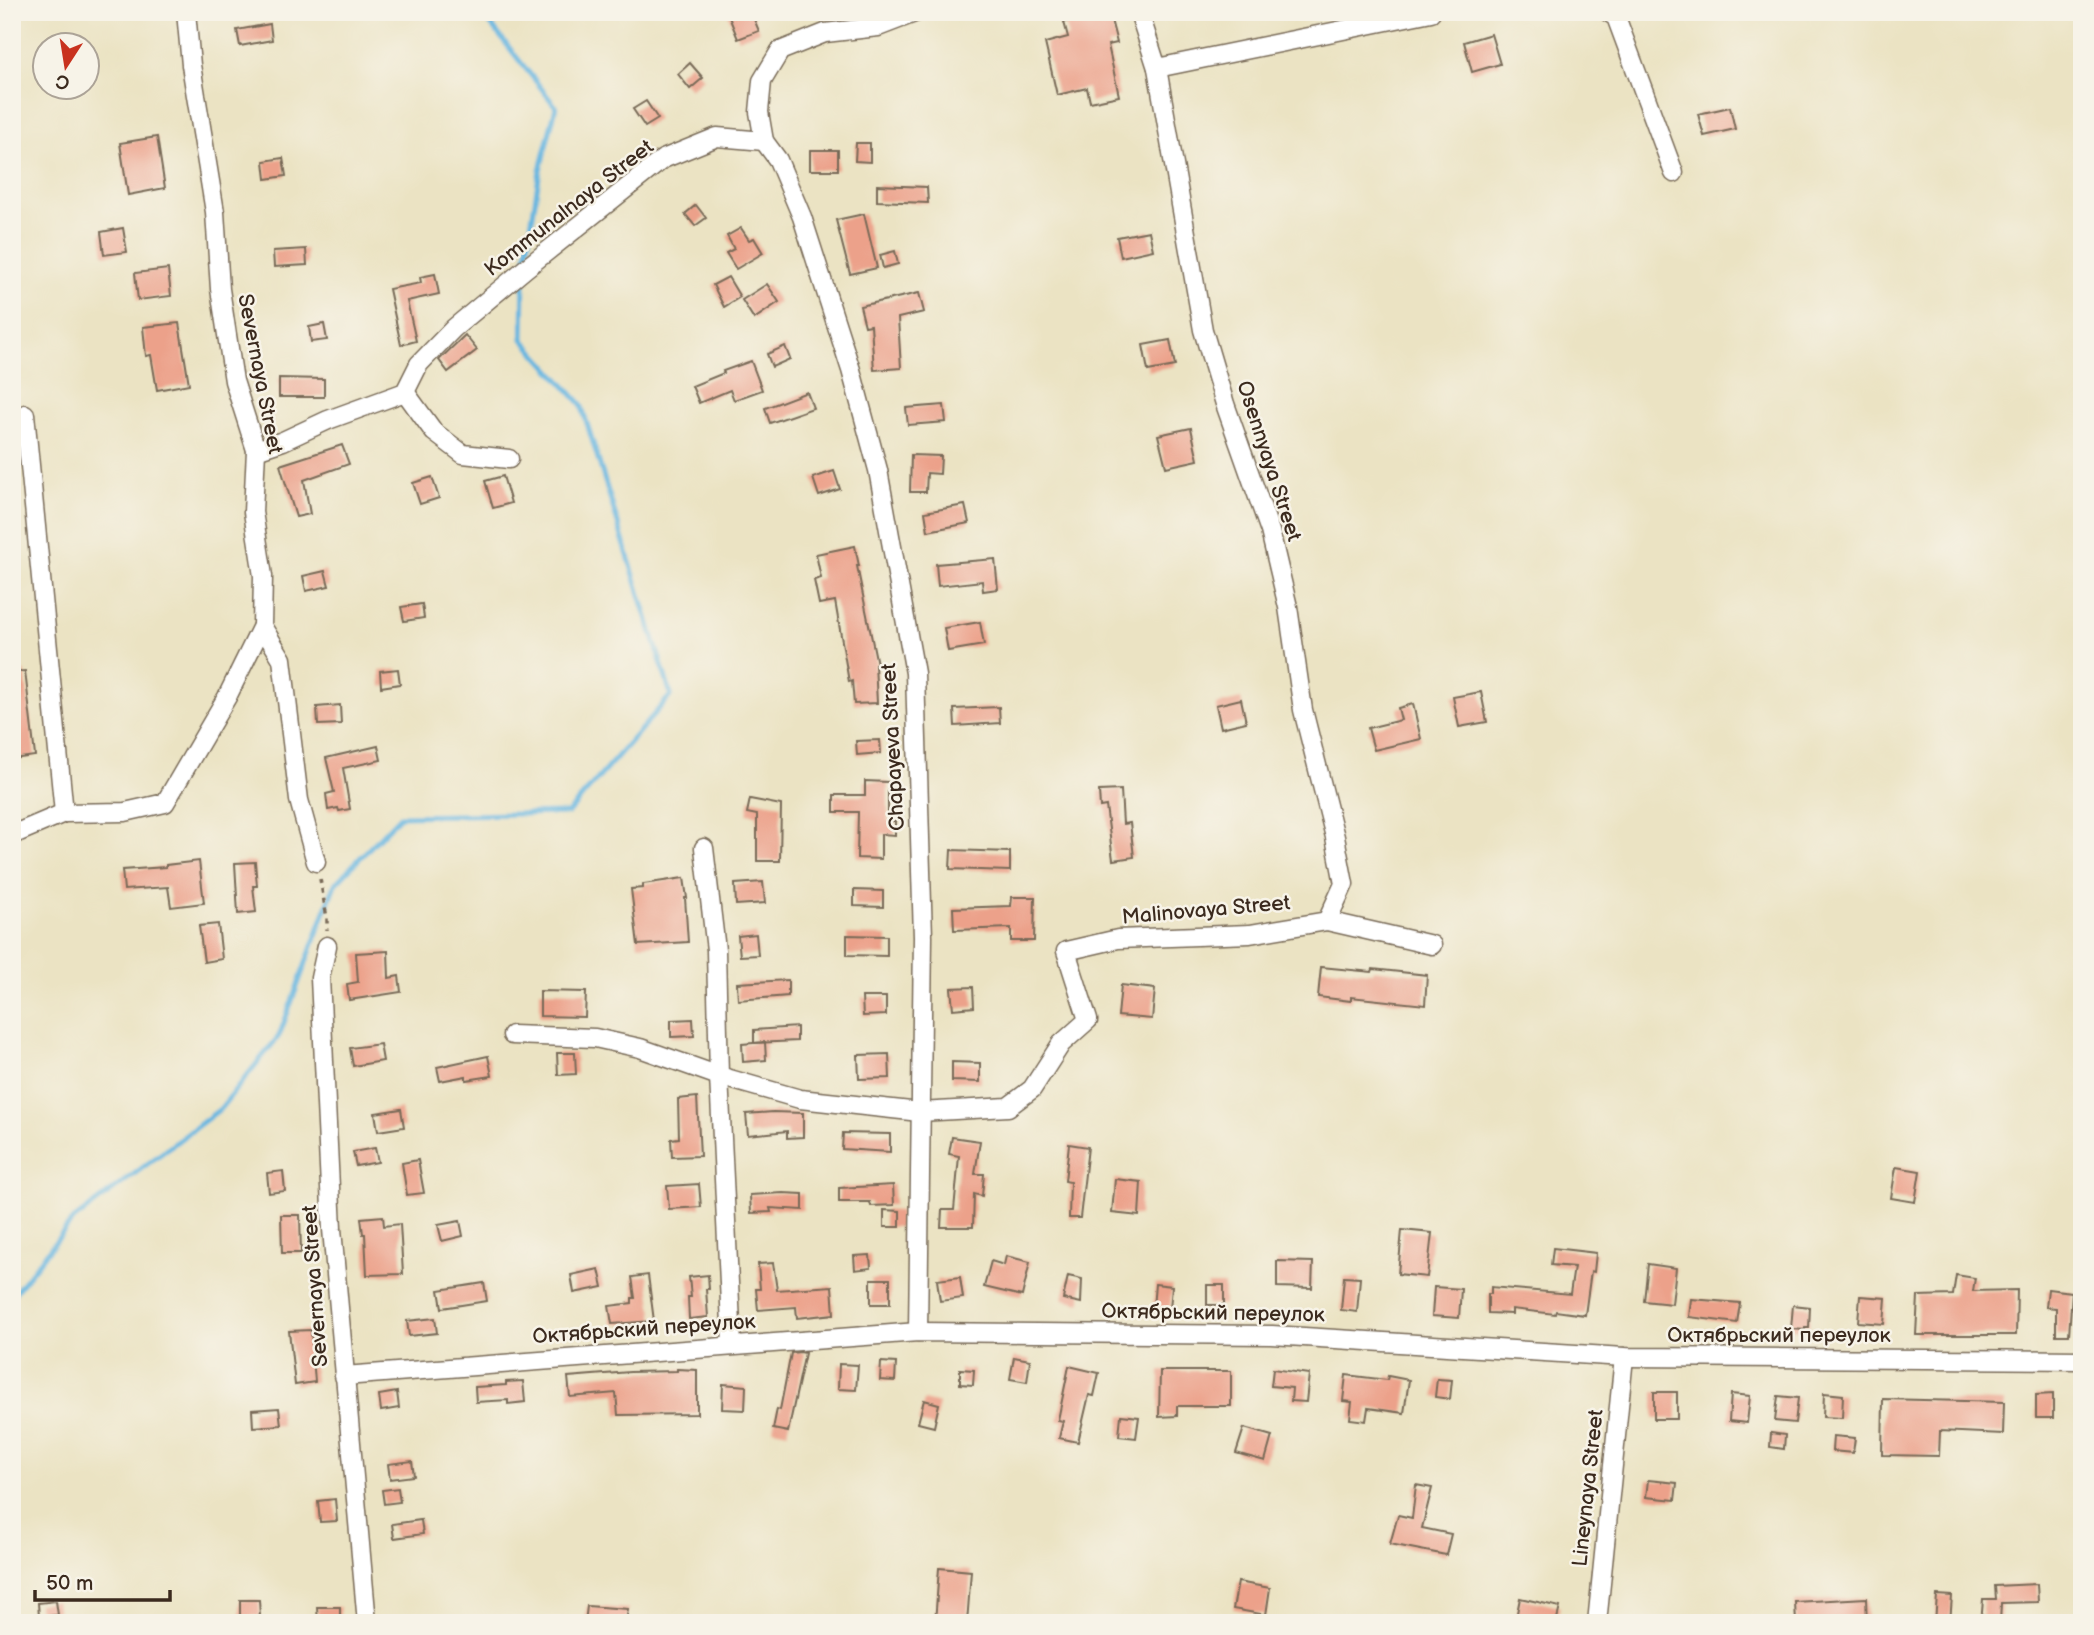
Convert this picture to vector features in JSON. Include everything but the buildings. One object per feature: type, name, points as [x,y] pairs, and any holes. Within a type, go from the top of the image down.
[{"type":"street","name":"Severnaya Street","points":[[186,12],[191,65],[215,212],[220,289],[234,381],[256,450],[253,512],[263,576],[262,626]]},
{"type":"street","points":[[764,141],[759,112],[762,81],[780,51],[825,33],[878,27],[917,12]]},
{"type":"street","name":"Osennyaya Street","points":[[1139,12],[1157,68],[1203,330],[1225,404],[1270,531],[1288,607],[1303,710],[1335,836],[1344,884],[1327,921]]},
{"type":"street","points":[[1157,68],[1431,12]]},
{"type":"street","points":[[1608,12],[1616,17],[1674,173]]},
{"type":"street","name":"Kommunalnaya Street","points":[[405,392],[419,365],[454,328],[663,159],[717,137],[764,141]]},
{"type":"street","name":"Chapayeva Street","points":[[764,141],[778,160],[802,217],[851,370],[878,470],[915,673],[923,937],[918,1332]]},
{"type":"street","points":[[256,450],[405,392],[434,432],[463,454],[509,459]]},
{"type":"street","points":[[25,414],[64,813]]},
{"type":"street","points":[[12,835],[64,813],[125,812],[165,803],[227,696],[262,626]]},
{"type":"street","points":[[262,626],[282,659],[299,800],[316,862]]},
{"type":"street","points":[[704,848],[716,950],[719,1076],[732,1345]]},
{"type":"street","name":"Malinovaya Street","points":[[920,1112],[1008,1107],[1032,1088],[1061,1044],[1088,1020],[1066,951],[1118,939],[1250,934],[1327,921],[1433,944]]},
{"type":"street","name":"Severnaya Street","points":[[327,946],[320,978],[332,1229],[367,1623]]},
{"type":"street","points":[[512,1035],[595,1038],[640,1048],[719,1076],[800,1099],[920,1112]]},
{"type":"street","name":"Октябрьский переулок","points":[[344,1376],[918,1332],[1272,1335],[1625,1357],[2082,1360]]},
{"type":"street","name":"Lineynaya Street","points":[[1597,1623],[1625,1357]]},
{"type":"path","points":[[321,882],[327,918]]},
{"type":"waterway","points":[[481,12],[556,107],[540,170],[525,264]]},
{"type":"waterway","points":[[12,1296],[72,1221],[220,1109],[279,1036],[335,884],[400,816],[568,813],[671,695],[581,404],[523,339],[524,277]]}]
